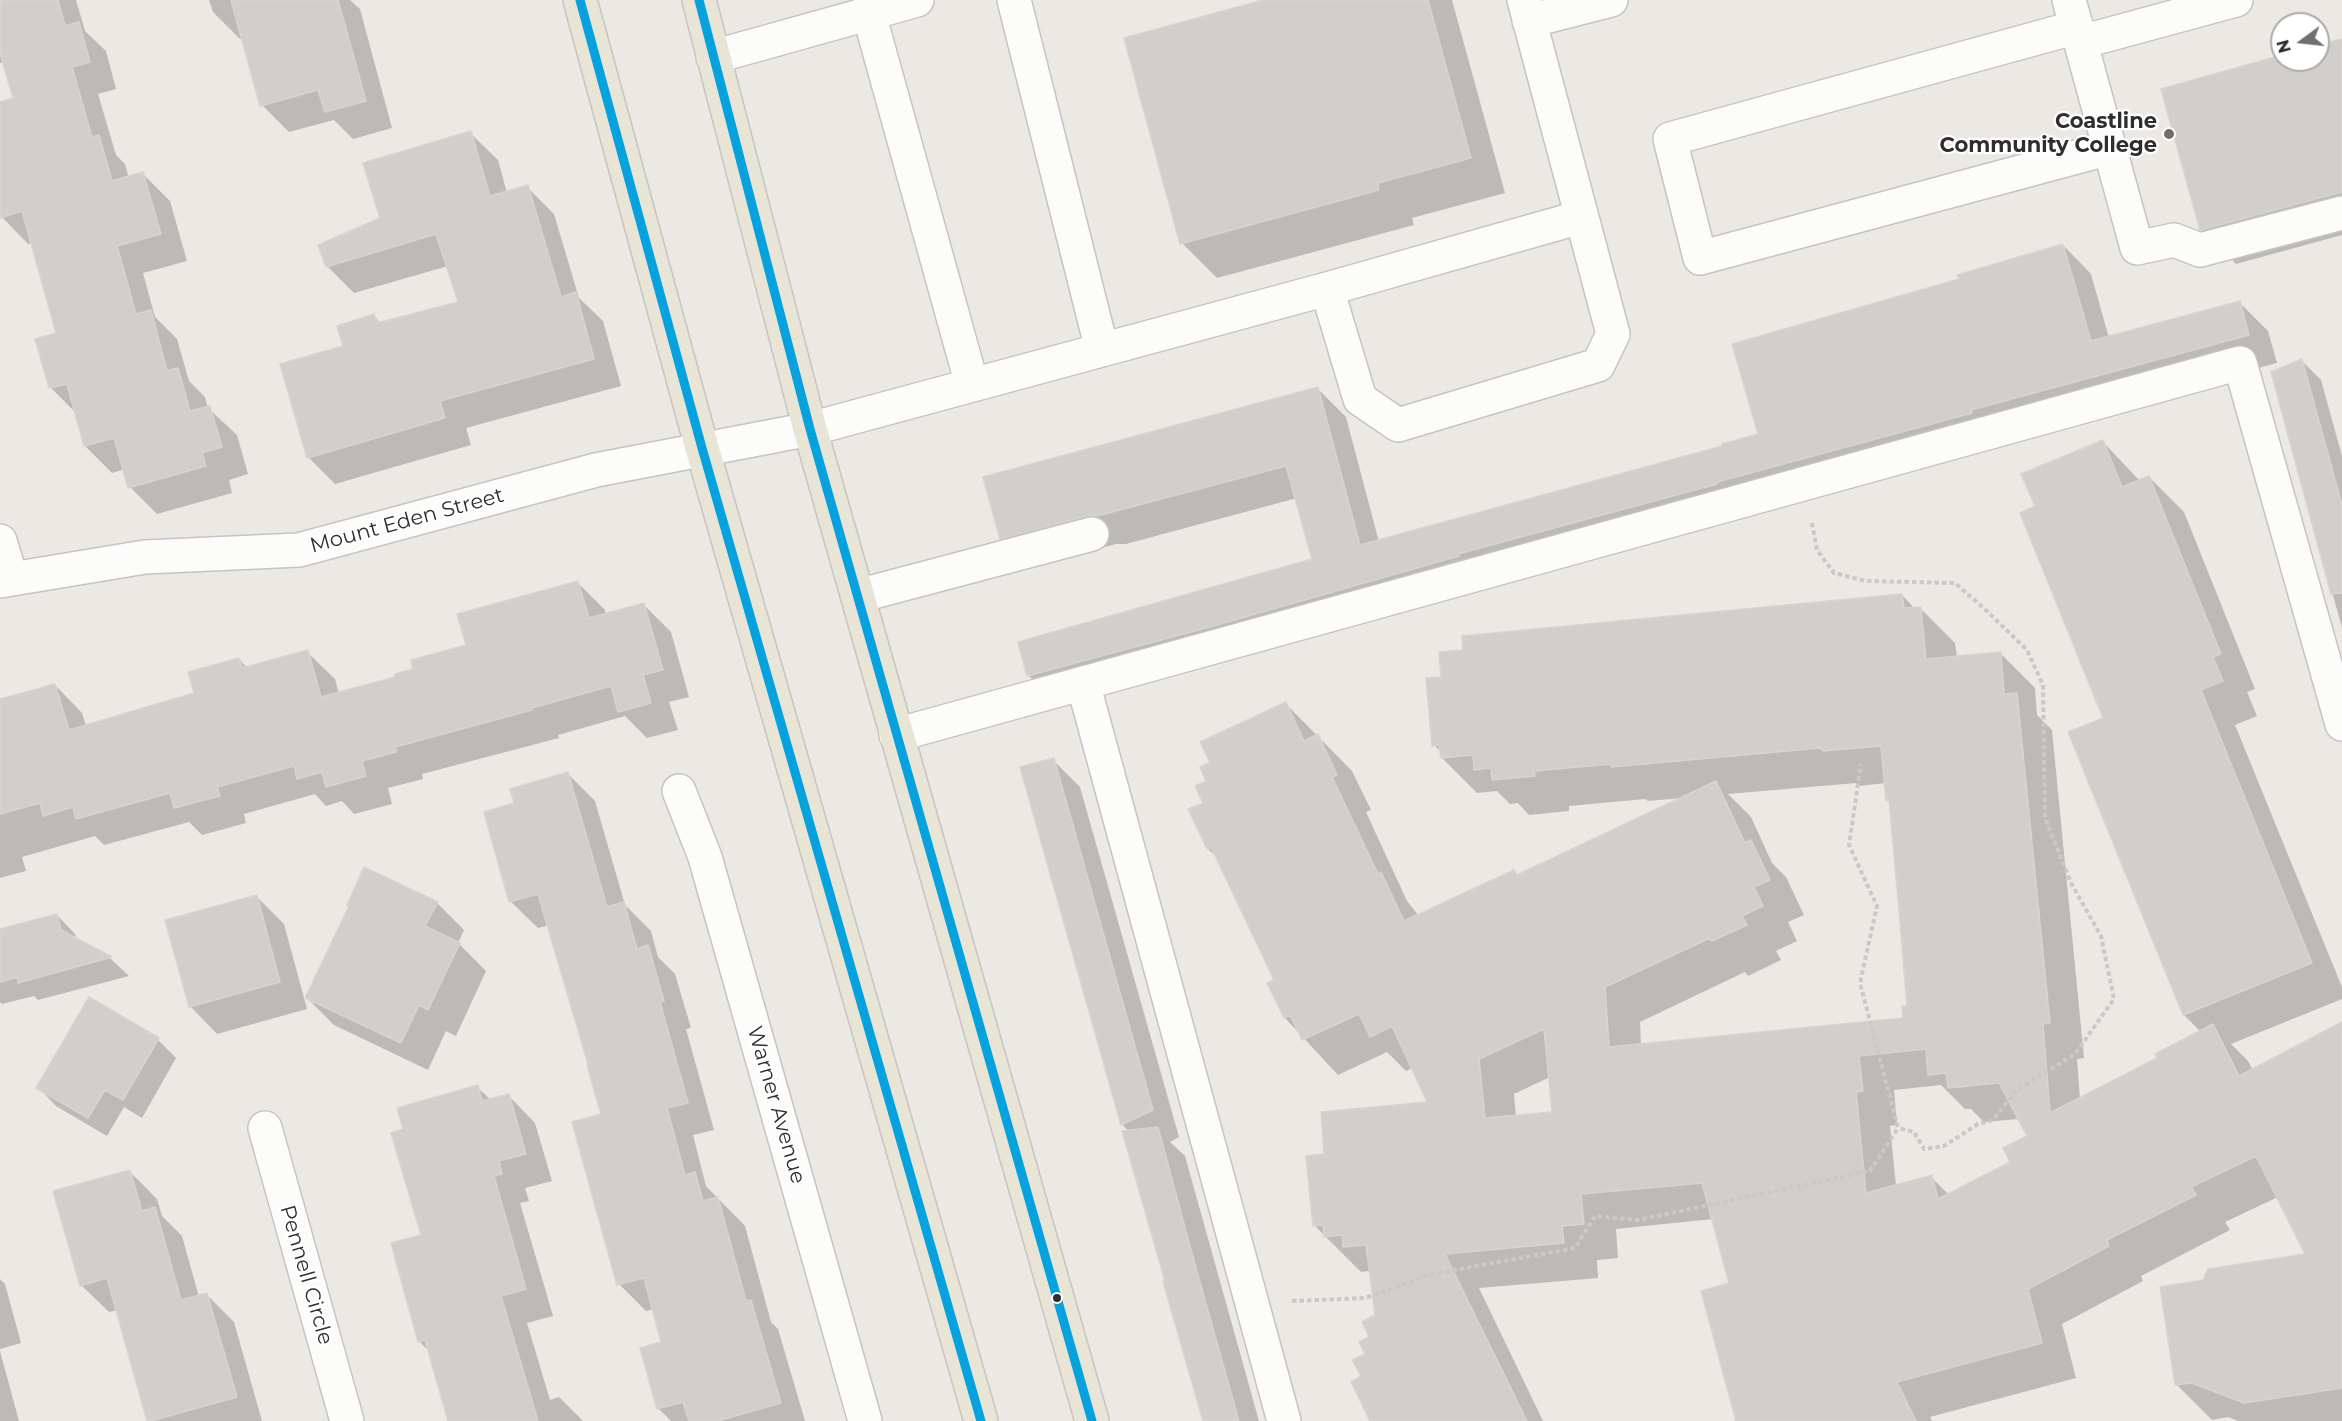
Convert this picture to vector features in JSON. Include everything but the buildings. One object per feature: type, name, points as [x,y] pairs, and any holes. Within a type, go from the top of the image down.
[{"type":"main road","points":[[580,0],[702,448],[981,1421]]},
{"type":"main road","points":[[699,0],[810,429],[1092,1421]]},
{"type":"street","points":[[713,57],[917,0]]},
{"type":"street","points":[[1014,0],[1102,350]]},
{"type":"street","points":[[1327,289],[1359,399],[1398,425],[1598,365],[1613,334],[1527,10],[1611,0]]},
{"type":"street","points":[[2110,148],[1700,258],[1670,139],[2076,23],[2236,0]]},
{"type":"street","points":[[868,14],[972,386]]},
{"type":"street","points":[[2076,23],[2138,248],[2174,240],[2200,250],[2342,213]]},
{"type":"street","name":"Mount Eden Street","points":[[5,580],[145,557],[299,550],[596,470],[810,429],[1327,289],[1581,217]]},
{"type":"street","points":[[896,735],[2240,363],[2342,724]]},
{"type":"street","points":[[858,596],[1092,534]]},
{"type":"street","points":[[0,541],[5,580]]},
{"type":"street","points":[[1083,683],[1284,1421]]},
{"type":"street","name":"Warner Avenue","points":[[679,791],[705,857],[865,1421]]},
{"type":"street","name":"Pennell Circle","points":[[265,1128],[347,1421]]},
{"type":"path","points":[[1804,484],[1817,550],[1834,573],[1866,581],[1955,584],[1987,611],[2026,650],[2043,685],[2045,818],[2071,883],[2101,936],[2114,999],[2074,1054],[2016,1092],[1993,1120],[1978,1124],[1944,1146],[1924,1149],[1914,1132],[1898,1128]]},
{"type":"path","points":[[1255,1317],[1294,1300],[1365,1298],[1426,1275],[1575,1248],[1595,1216],[1638,1220],[1870,1171],[1898,1128],[1860,983],[1877,906],[1849,845],[1861,764]]},
{"type":"transit line","points":[[580,0],[702,448],[981,1421]]},
{"type":"transit line","points":[[699,0],[810,429],[1092,1421]]},
{"type":"place","name":"Coastline Community College","points":[[2169,134]]}]
